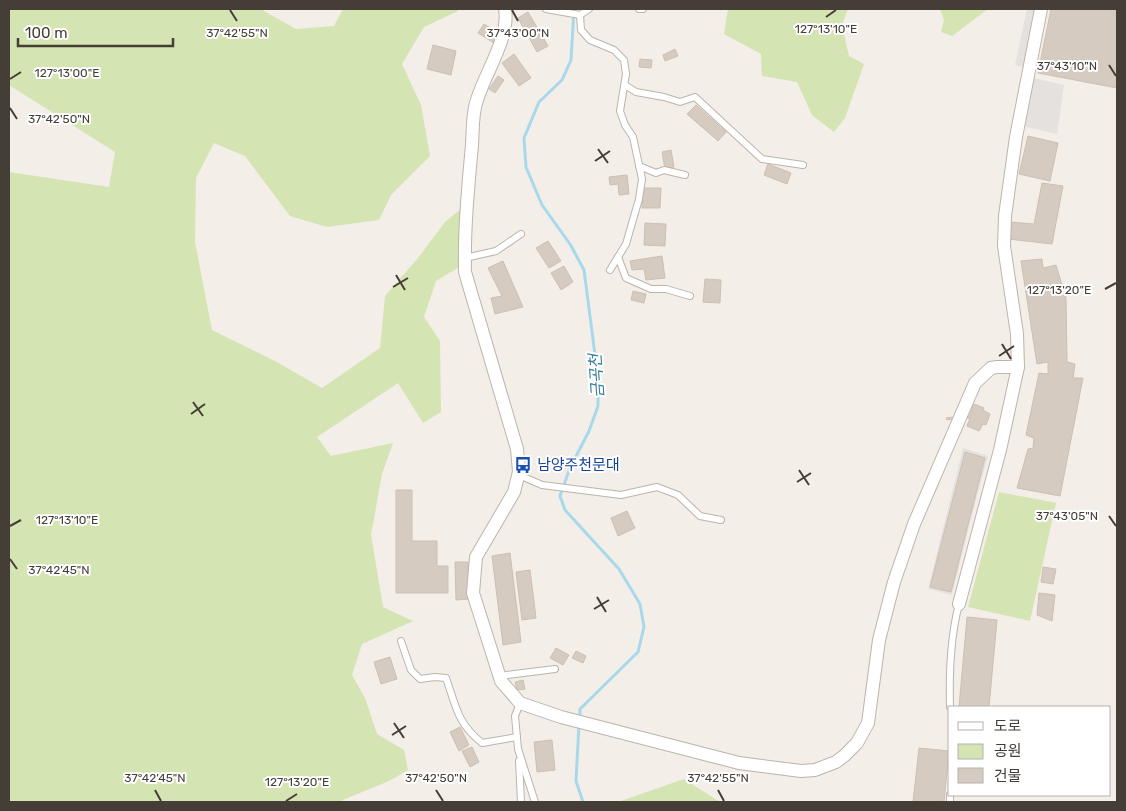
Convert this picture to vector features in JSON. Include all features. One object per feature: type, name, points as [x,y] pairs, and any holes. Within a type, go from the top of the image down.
[{"type":"street","points":[[505,9],[506,14],[501,42],[476,101],[464,235],[465,272],[517,449],[518,475],[514,492],[476,557],[473,593],[501,681],[520,703],[560,717],[740,763],[802,771],[815,770],[836,762],[857,743],[868,723],[878,640],[894,582],[914,524],[975,383],[991,368],[1018,367]]},
{"type":"street","points":[[959,604],[1000,450],[1018,367],[1017,334],[1004,246],[1005,216],[1016,137],[1041,9]]},
{"type":"lane","points":[[546,9],[580,15],[590,9]]},
{"type":"lane","points":[[639,9],[644,9]]},
{"type":"lane","points":[[580,15],[581,30],[590,40],[614,50],[624,60],[626,74],[620,111],[624,125],[633,137],[642,178],[639,199],[626,244],[610,270]]},
{"type":"lane","points":[[625,84],[636,92],[664,96],[680,102],[695,97],[762,159],[803,165]]},
{"type":"lane","points":[[639,166],[656,173],[664,170],[685,175]]},
{"type":"lane","points":[[465,258],[496,251],[521,234]]},
{"type":"lane","points":[[618,257],[626,278],[651,289],[666,289],[690,296]]},
{"type":"lane","points":[[998,367],[1010,372],[1015,381]]},
{"type":"lane","points":[[518,475],[542,485],[582,492],[621,495],[657,487],[678,495],[700,516],[721,520]]},
{"type":"lane","points":[[950,706],[949,672],[953,626],[959,604]]},
{"type":"lane","points":[[401,641],[411,670],[420,679],[435,676],[446,678],[460,720],[482,743],[517,737]]},
{"type":"lane","points":[[499,676],[555,669]]},
{"type":"lane","points":[[520,703],[515,716],[522,802]]},
{"type":"lane","points":[[518,749],[534,802]]},
{"type":"green space","points":[[9,9],[263,9],[296,29],[334,26],[343,9],[458,9],[458,11],[424,27],[402,64],[421,105],[430,156],[391,195],[379,220],[327,227],[290,216],[245,156],[214,143],[196,178],[195,242],[212,330],[275,361],[322,388],[380,348],[385,296],[418,258],[445,222],[462,208],[461,266],[436,281],[424,317],[440,341],[441,412],[423,423],[398,383],[317,437],[331,456],[393,443],[382,474],[371,535],[383,607],[413,621],[362,644],[352,675],[365,698],[377,734],[404,750],[408,770],[389,781],[338,802],[9,802],[9,172],[109,187],[115,152],[9,85]]},
{"type":"green space","points":[[728,9],[848,9],[842,25],[849,56],[864,64],[845,118],[834,132],[812,115],[797,82],[762,76],[761,54],[724,34]]},
{"type":"green space","points":[[940,9],[988,9],[952,36],[941,32],[944,20]]},
{"type":"green space","points":[[999,492],[1056,503],[1030,621],[968,607]]},
{"type":"green space","points":[[684,779],[720,802],[618,802]]},
{"type":"shaded area","points":[[1027,9],[1047,9],[1036,71],[1015,65]]},
{"type":"shaded area","points":[[1033,78],[1064,85],[1057,134],[1022,126]]},
{"type":"shaded area","points":[[963,448],[988,456],[952,595],[928,589]]},
{"type":"building","points":[[1051,9],[1117,9],[1117,88],[1038,73]]},
{"type":"building","points":[[528,12],[548,46],[537,52],[518,18]]},
{"type":"building","points":[[484,24],[500,34],[494,43],[478,33]]},
{"type":"building","points":[[433,45],[456,51],[451,75],[427,69]]},
{"type":"building","points":[[675,49],[678,56],[665,61],[663,55]]},
{"type":"building","points":[[514,54],[531,78],[519,86],[502,63]]},
{"type":"building","points":[[640,59],[652,60],[651,68],[639,67]]},
{"type":"building","points":[[498,76],[504,80],[495,93],[489,89]]},
{"type":"building","points":[[696,105],[726,132],[718,141],[687,114]]},
{"type":"building","points":[[1028,136],[1058,143],[1050,181],[1019,174]]},
{"type":"building","points":[[671,150],[674,167],[665,169],[662,152]]},
{"type":"building","points":[[768,164],[791,173],[787,184],[764,175]]},
{"type":"building","points":[[627,175],[629,194],[619,195],[618,184],[610,185],[609,177]]},
{"type":"building","points":[[1042,183],[1063,186],[1052,244],[1008,239],[1010,222],[1034,224]]},
{"type":"building","points":[[643,188],[661,188],[660,208],[642,208]]},
{"type":"building","points":[[645,223],[666,224],[665,246],[644,245]]},
{"type":"building","points":[[548,241],[561,261],[549,268],[536,248]]},
{"type":"building","points":[[662,256],[665,278],[646,280],[644,269],[632,270],[630,261]]},
{"type":"building","points":[[1042,259],[1043,268],[1056,265],[1066,298],[1067,362],[1075,364],[1073,378],[1083,378],[1060,496],[1017,488],[1028,449],[1033,448],[1034,438],[1026,435],[1039,373],[1048,374],[1048,362],[1037,364],[1021,261]]},
{"type":"building","points":[[503,261],[523,307],[495,314],[491,298],[502,296],[488,268]]},
{"type":"building","points":[[564,266],[573,282],[561,290],[551,273]]},
{"type":"building","points":[[705,279],[721,280],[720,303],[703,302]]},
{"type":"building","points":[[633,291],[646,294],[644,303],[631,300]]},
{"type":"building","points":[[974,404],[984,408],[983,410],[990,414],[986,425],[983,424],[979,431],[967,426],[970,418],[947,420],[946,418],[969,417]]},
{"type":"building","points":[[965,452],[985,458],[951,592],[930,587]]},
{"type":"building","points":[[396,490],[412,490],[412,541],[437,541],[437,566],[448,566],[448,593],[396,593]]},
{"type":"building","points":[[627,511],[635,528],[618,536],[611,518]]},
{"type":"building","points":[[510,553],[521,642],[503,645],[492,556]]},
{"type":"building","points":[[455,562],[468,562],[469,599],[456,600]]},
{"type":"building","points":[[1043,567],[1056,569],[1053,584],[1041,582]]},
{"type":"building","points":[[530,570],[536,618],[522,620],[516,572]]},
{"type":"building","points":[[1039,593],[1055,595],[1052,621],[1037,615]]},
{"type":"building","points":[[967,617],[997,620],[989,706],[959,706]]},
{"type":"building","points":[[556,648],[569,655],[563,665],[550,658]]},
{"type":"building","points":[[576,651],[586,656],[583,663],[572,658]]},
{"type":"building","points":[[390,657],[397,679],[381,684],[374,662]]},
{"type":"building","points":[[523,680],[525,689],[517,690],[515,682]]},
{"type":"building","points":[[460,727],[469,745],[459,751],[450,732]]},
{"type":"building","points":[[552,740],[555,770],[537,772],[534,742]]},
{"type":"building","points":[[472,747],[479,762],[470,767],[462,751]]},
{"type":"building","points":[[919,748],[948,751],[944,802],[913,802]]},
{"type":"waterway","name":"금곡천","points":[[574,9],[571,60],[562,80],[539,102],[524,138],[526,167],[542,205],[570,244],[584,270],[598,378],[598,406],[589,431],[570,468],[560,496],[565,510],[619,569],[640,604],[644,627],[638,652],[580,709],[580,718]]},
{"type":"waterway","name":"금곡천","points":[[579,724],[576,781],[583,802]]},
{"type":"place","name":"남양주천문대","points":[[523,465]]}]
